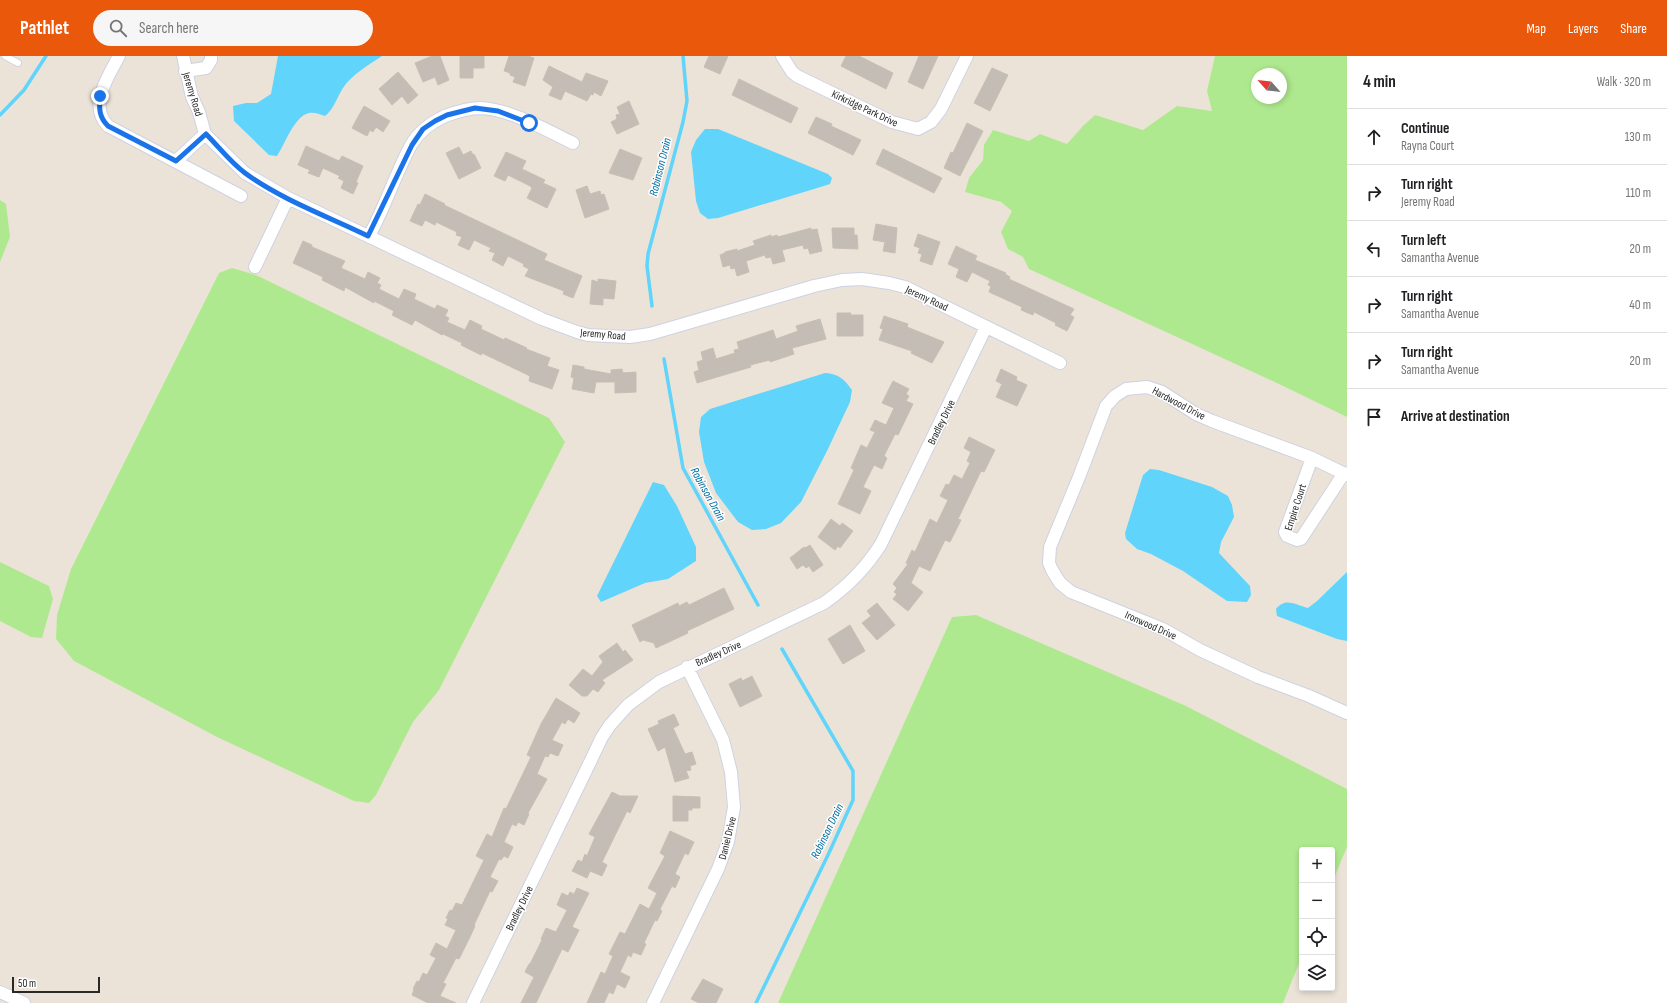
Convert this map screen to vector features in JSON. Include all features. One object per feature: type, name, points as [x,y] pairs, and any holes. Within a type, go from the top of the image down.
[{"type":"street","points":[[119,56],[100,96],[99,108],[102,120],[108,126],[241,196]]},
{"type":"street","name":"Jeremy Road","points":[[183,56],[192,97],[199,112],[206,134],[245,173],[288,198],[542,319],[577,332],[588,335],[630,337],[650,334],[814,286],[842,280],[862,279],[905,287],[1060,363]]},
{"type":"street","points":[[186,71],[206,68],[211,60],[211,56]]},
{"type":"street","name":"Kirkridge Park Drive","points":[[782,56],[792,72],[797,76],[892,122],[918,129],[931,122],[941,109],[967,56]]},
{"type":"street","points":[[368,236],[412,145],[423,129],[435,121],[468,109],[491,109],[513,116],[573,143]]},
{"type":"street","points":[[176,161],[206,134]]},
{"type":"street","points":[[255,267],[288,198]]},
{"type":"street","name":"Bradley Drive","points":[[473,1003],[602,737],[628,705],[659,682],[687,667],[824,603],[838,593],[863,570],[872,559],[884,538],[986,327]]},
{"type":"street","name":"Hardwood Drive","points":[[1079,477],[1106,406],[1120,392],[1138,387],[1154,388],[1196,414],[1312,458],[1346,474]]},
{"type":"street","name":"Empire Court","points":[[1312,458],[1285,532],[1287,536],[1292,539],[1301,539],[1346,474]]},
{"type":"street","name":"Ironwood Drive","points":[[1079,477],[1050,547],[1049,563],[1052,570],[1065,588],[1163,629],[1200,650],[1258,677],[1309,696],[1347,713]]},
{"type":"street","name":"Daniel Drive","points":[[653,1003],[721,863],[731,828],[734,807],[732,772],[723,740],[687,667]]},
{"type":"street","points":[[0,992],[24,1003]]},
{"type":"lane","points":[[5,56],[18,63]]},
{"type":"green space","points":[[1215,56],[1347,56],[1347,417],[1277,383],[1029,269],[1023,257],[1008,249],[1001,232],[1012,211],[1001,202],[965,192],[969,178],[983,160],[984,145],[993,130],[1029,141],[1040,134],[1067,144],[1095,115],[1143,130],[1177,106],[1212,111],[1207,91]]},
{"type":"green space","points":[[0,200],[6,204],[10,237],[0,262]]},
{"type":"green space","points":[[232,268],[256,275],[549,418],[565,442],[439,690],[413,722],[376,795],[369,803],[354,801],[217,737],[74,661],[56,639],[57,615],[71,569],[219,273]]},
{"type":"green space","points":[[0,562],[49,586],[53,599],[42,638],[31,637],[0,621]]},
{"type":"green space","points":[[976,615],[1186,706],[1347,789],[1347,847],[1335,876],[1335,847],[1299,847],[1299,963],[1283,1003],[778,1003],[952,617]]},
{"type":"water","points":[[278,56],[382,56],[361,70],[346,83],[331,110],[325,116],[311,113],[301,117],[293,127],[277,156],[269,155],[234,121],[233,106],[246,103],[257,103],[271,94]]},
{"type":"water","points":[[705,129],[718,129],[828,174],[832,178],[830,184],[718,218],[708,219],[700,213],[696,201],[691,152],[696,140]]},
{"type":"water","points":[[825,373],[838,376],[846,383],[852,390],[850,402],[801,502],[781,523],[766,529],[752,530],[738,522],[716,493],[704,462],[699,432],[701,417],[710,409]]},
{"type":"water","points":[[1150,469],[1159,470],[1212,487],[1228,496],[1232,505],[1234,517],[1221,542],[1219,553],[1250,586],[1251,595],[1247,602],[1227,601],[1183,571],[1151,554],[1137,549],[1126,539],[1125,533],[1143,475]]},
{"type":"water","points":[[653,482],[664,485],[677,506],[696,547],[696,561],[668,579],[645,583],[601,602],[597,596]]},
{"type":"water","points":[[1347,572],[1347,641],[1337,639],[1277,616],[1276,609],[1283,603],[1291,603],[1308,608]]},
{"type":"building","points":[[432,56],[440,56],[449,80],[438,85],[435,77],[423,82],[415,63]]},
{"type":"building","points":[[460,56],[484,56],[484,68],[473,68],[473,78],[460,78]]},
{"type":"building","points":[[509,56],[528,56],[534,58],[525,86],[513,82],[515,77],[504,71]]},
{"type":"building","points":[[709,56],[728,56],[720,74],[704,67]]},
{"type":"building","points":[[846,56],[859,56],[893,73],[886,89],[841,66]]},
{"type":"building","points":[[919,56],[938,56],[923,89],[908,82]]},
{"type":"building","points":[[549,66],[582,82],[586,73],[608,81],[601,96],[594,92],[587,101],[565,91],[561,100],[549,95],[553,87],[543,80]]},
{"type":"building","points":[[992,68],[1008,75],[990,111],[974,103]]},
{"type":"building","points":[[398,72],[418,95],[408,104],[402,96],[392,105],[379,89]]},
{"type":"building","points":[[739,79],[798,108],[791,123],[732,95]]},
{"type":"building","points":[[629,101],[639,124],[617,134],[611,122],[617,119],[616,115],[620,114],[617,107]]},
{"type":"building","points":[[364,106],[390,121],[383,132],[376,127],[373,132],[370,130],[367,136],[352,128]]},
{"type":"building","points":[[816,117],[861,140],[853,155],[808,133]]},
{"type":"building","points":[[967,123],[983,131],[960,176],[944,168]]},
{"type":"building","points":[[306,146],[339,161],[342,156],[363,166],[356,182],[358,183],[353,194],[341,188],[344,181],[338,178],[340,176],[323,168],[319,177],[308,173],[310,170],[298,165]]},
{"type":"building","points":[[459,147],[463,155],[471,151],[481,168],[459,179],[446,153]]},
{"type":"building","points":[[620,149],[642,158],[633,180],[609,173]]},
{"type":"building","points":[[883,149],[942,178],[934,193],[876,164]]},
{"type":"building","points":[[506,152],[526,161],[522,169],[545,180],[543,183],[556,189],[547,208],[527,198],[532,188],[530,186],[508,175],[505,181],[494,176]]},
{"type":"building","points":[[587,186],[590,194],[600,191],[601,195],[604,194],[609,209],[585,218],[576,190]]},
{"type":"building","points":[[425,194],[445,204],[444,205],[547,254],[544,260],[582,276],[573,298],[563,294],[564,291],[525,276],[529,269],[523,266],[524,264],[508,256],[503,266],[492,260],[495,253],[489,251],[491,248],[474,240],[469,250],[458,245],[462,237],[456,235],[457,232],[436,222],[435,225],[425,220],[422,226],[410,221],[418,204],[420,205]]},
{"type":"building","points":[[876,224],[897,228],[895,253],[883,251],[885,242],[873,240]]},
{"type":"building","points":[[811,228],[811,230],[817,229],[822,251],[810,254],[808,248],[804,249],[803,245],[782,250],[785,261],[773,264],[771,257],[766,258],[765,255],[746,261],[749,272],[737,276],[735,268],[731,269],[730,265],[723,267],[720,255],[725,252],[737,249],[737,251],[755,245],[753,241],[771,235],[771,237],[777,235],[778,237]]},
{"type":"building","points":[[832,228],[854,228],[854,235],[857,235],[858,249],[833,248]]},
{"type":"building","points":[[918,234],[940,242],[932,265],[920,261],[922,254],[918,253],[920,248],[914,246]]},
{"type":"building","points":[[303,241],[312,245],[312,247],[345,261],[341,268],[365,279],[368,272],[380,278],[377,283],[381,285],[379,289],[399,299],[404,289],[416,294],[414,299],[435,309],[437,305],[448,310],[445,316],[449,318],[447,322],[465,330],[470,320],[482,326],[481,329],[504,340],[505,338],[527,348],[526,349],[550,358],[547,366],[559,370],[552,389],[529,381],[530,376],[482,353],[481,355],[461,345],[462,343],[443,334],[442,335],[415,320],[412,325],[392,315],[394,311],[374,301],[374,303],[345,287],[344,291],[322,280],[323,277],[293,263]]},
{"type":"building","points":[[956,246],[977,256],[975,260],[1006,273],[1005,274],[1010,277],[1009,279],[1074,309],[1070,315],[1074,317],[1067,331],[1055,325],[1056,323],[1034,312],[1033,315],[1021,310],[1022,307],[989,292],[991,286],[988,285],[990,281],[972,272],[967,282],[956,277],[959,269],[948,264]]},
{"type":"building","points":[[598,279],[616,281],[614,299],[603,298],[603,305],[590,304],[592,280],[598,282]]},
{"type":"building","points":[[837,313],[863,315],[863,336],[837,336]]},
{"type":"building","points":[[884,316],[908,324],[907,327],[944,342],[932,363],[911,353],[912,351],[879,340],[883,329],[880,328]]},
{"type":"building","points":[[820,319],[826,339],[792,348],[794,354],[770,362],[770,360],[750,365],[751,367],[697,383],[694,372],[699,370],[697,362],[703,360],[701,352],[713,348],[716,359],[735,353],[734,350],[739,349],[737,342],[773,330],[776,339],[798,331],[796,326]]},
{"type":"building","points":[[573,365],[584,367],[584,369],[611,374],[611,370],[622,369],[623,373],[636,372],[636,392],[615,393],[615,382],[596,382],[594,393],[572,389],[574,378],[571,377]]},
{"type":"building","points":[[1001,369],[1017,377],[1016,380],[1027,385],[1017,406],[996,397],[1002,384],[996,381]]},
{"type":"building","points":[[893,381],[909,389],[906,394],[909,396],[906,401],[913,404],[898,435],[895,434],[884,456],[887,458],[882,469],[874,465],[863,487],[871,491],[860,514],[838,504],[854,470],[851,468],[861,445],[867,448],[875,432],[870,430],[875,420],[886,425],[894,408],[882,403]]},
{"type":"building","points":[[969,437],[995,450],[984,472],[981,471],[958,519],[961,520],[950,542],[945,540],[930,571],[919,566],[911,583],[923,592],[908,611],[893,599],[897,594],[894,592],[897,588],[893,584],[908,564],[906,563],[912,550],[915,552],[930,519],[937,523],[948,500],[940,496],[946,484],[949,485],[954,475],[962,479],[970,463],[967,461],[971,452],[964,448]]},
{"type":"building","points":[[831,519],[840,526],[842,523],[853,531],[840,548],[838,546],[835,550],[818,537]]},
{"type":"building","points":[[810,545],[823,565],[813,572],[809,566],[806,568],[803,565],[797,569],[790,558],[804,547],[805,548]]},
{"type":"building","points":[[724,588],[734,609],[687,631],[688,633],[656,648],[654,643],[643,640],[640,642],[632,625],[678,603],[679,606],[687,602],[689,605]]},
{"type":"building","points":[[877,603],[895,625],[877,640],[862,623],[871,616],[867,611]]},
{"type":"building","points":[[850,625],[865,651],[843,664],[828,639]]},
{"type":"building","points":[[617,643],[623,652],[625,650],[633,660],[602,680],[605,683],[598,692],[593,689],[587,696],[582,696],[569,685],[583,669],[592,676],[603,662],[599,656]]},
{"type":"building","points":[[752,676],[762,696],[740,707],[729,684],[741,678],[742,681]]},
{"type":"building","points":[[556,698],[580,713],[574,723],[568,719],[565,724],[562,722],[552,740],[563,745],[558,756],[550,753],[548,757],[545,756],[537,774],[547,779],[528,813],[529,814],[524,825],[518,822],[516,826],[512,824],[504,842],[513,847],[508,858],[504,856],[501,860],[499,859],[490,877],[498,881],[492,892],[490,891],[459,959],[456,958],[443,983],[446,984],[440,996],[456,1003],[428,1003],[412,995],[413,989],[417,981],[419,982],[423,973],[427,975],[436,958],[430,955],[436,943],[447,949],[456,930],[445,925],[448,919],[446,918],[456,903],[462,905],[484,860],[476,856],[487,834],[492,837],[504,808],[506,809],[531,757],[527,755],[541,724]]},
{"type":"building","points":[[674,714],[679,725],[673,728],[685,754],[692,752],[696,764],[690,766],[691,770],[686,771],[689,778],[675,782],[665,747],[658,751],[648,729],[659,724],[658,721]]},
{"type":"building","points":[[612,792],[620,796],[638,796],[630,813],[627,811],[602,862],[607,865],[602,876],[590,871],[587,878],[572,871],[578,860],[582,862],[585,854],[587,856],[595,837],[589,834]]},
{"type":"building","points":[[673,796],[700,797],[700,808],[692,808],[692,810],[688,810],[688,821],[673,821]]},
{"type":"building","points":[[670,831],[694,842],[688,855],[685,853],[675,874],[680,877],[675,888],[672,886],[660,909],[662,911],[657,921],[655,920],[644,943],[646,944],[641,955],[633,952],[631,957],[628,955],[620,972],[630,977],[625,988],[617,984],[613,994],[609,992],[604,1003],[587,1003],[601,972],[605,974],[613,956],[609,954],[620,932],[625,934],[640,904],[649,909],[657,893],[648,888],[665,856],[660,853]]},
{"type":"building","points":[[577,888],[589,893],[572,927],[579,930],[568,952],[562,949],[536,1003],[521,1003],[534,977],[525,972],[542,940],[541,939],[546,928],[556,932],[567,910],[557,905],[562,893],[568,896],[570,892],[574,894]]},
{"type":"building","points":[[703,979],[723,989],[716,1003],[699,1003],[691,999]]},
{"type":"waterway","points":[[0,115],[24,90],[46,56]]},
{"type":"waterway","name":"Robinson Drain","points":[[652,306],[647,266],[648,254],[683,122],[687,101],[683,56]]},
{"type":"waterway","name":"Robinson Drain","points":[[664,359],[683,468],[758,605]]},
{"type":"waterway","name":"Robinson Drain","points":[[756,1003],[853,800],[853,771],[782,649]]},
{"type":"route","points":[[100,96],[99,108],[102,120],[108,126],[176,161],[206,134],[245,173],[288,198],[368,236],[375,225],[412,145],[423,129],[447,115],[475,108],[491,109],[529,123]]}]
